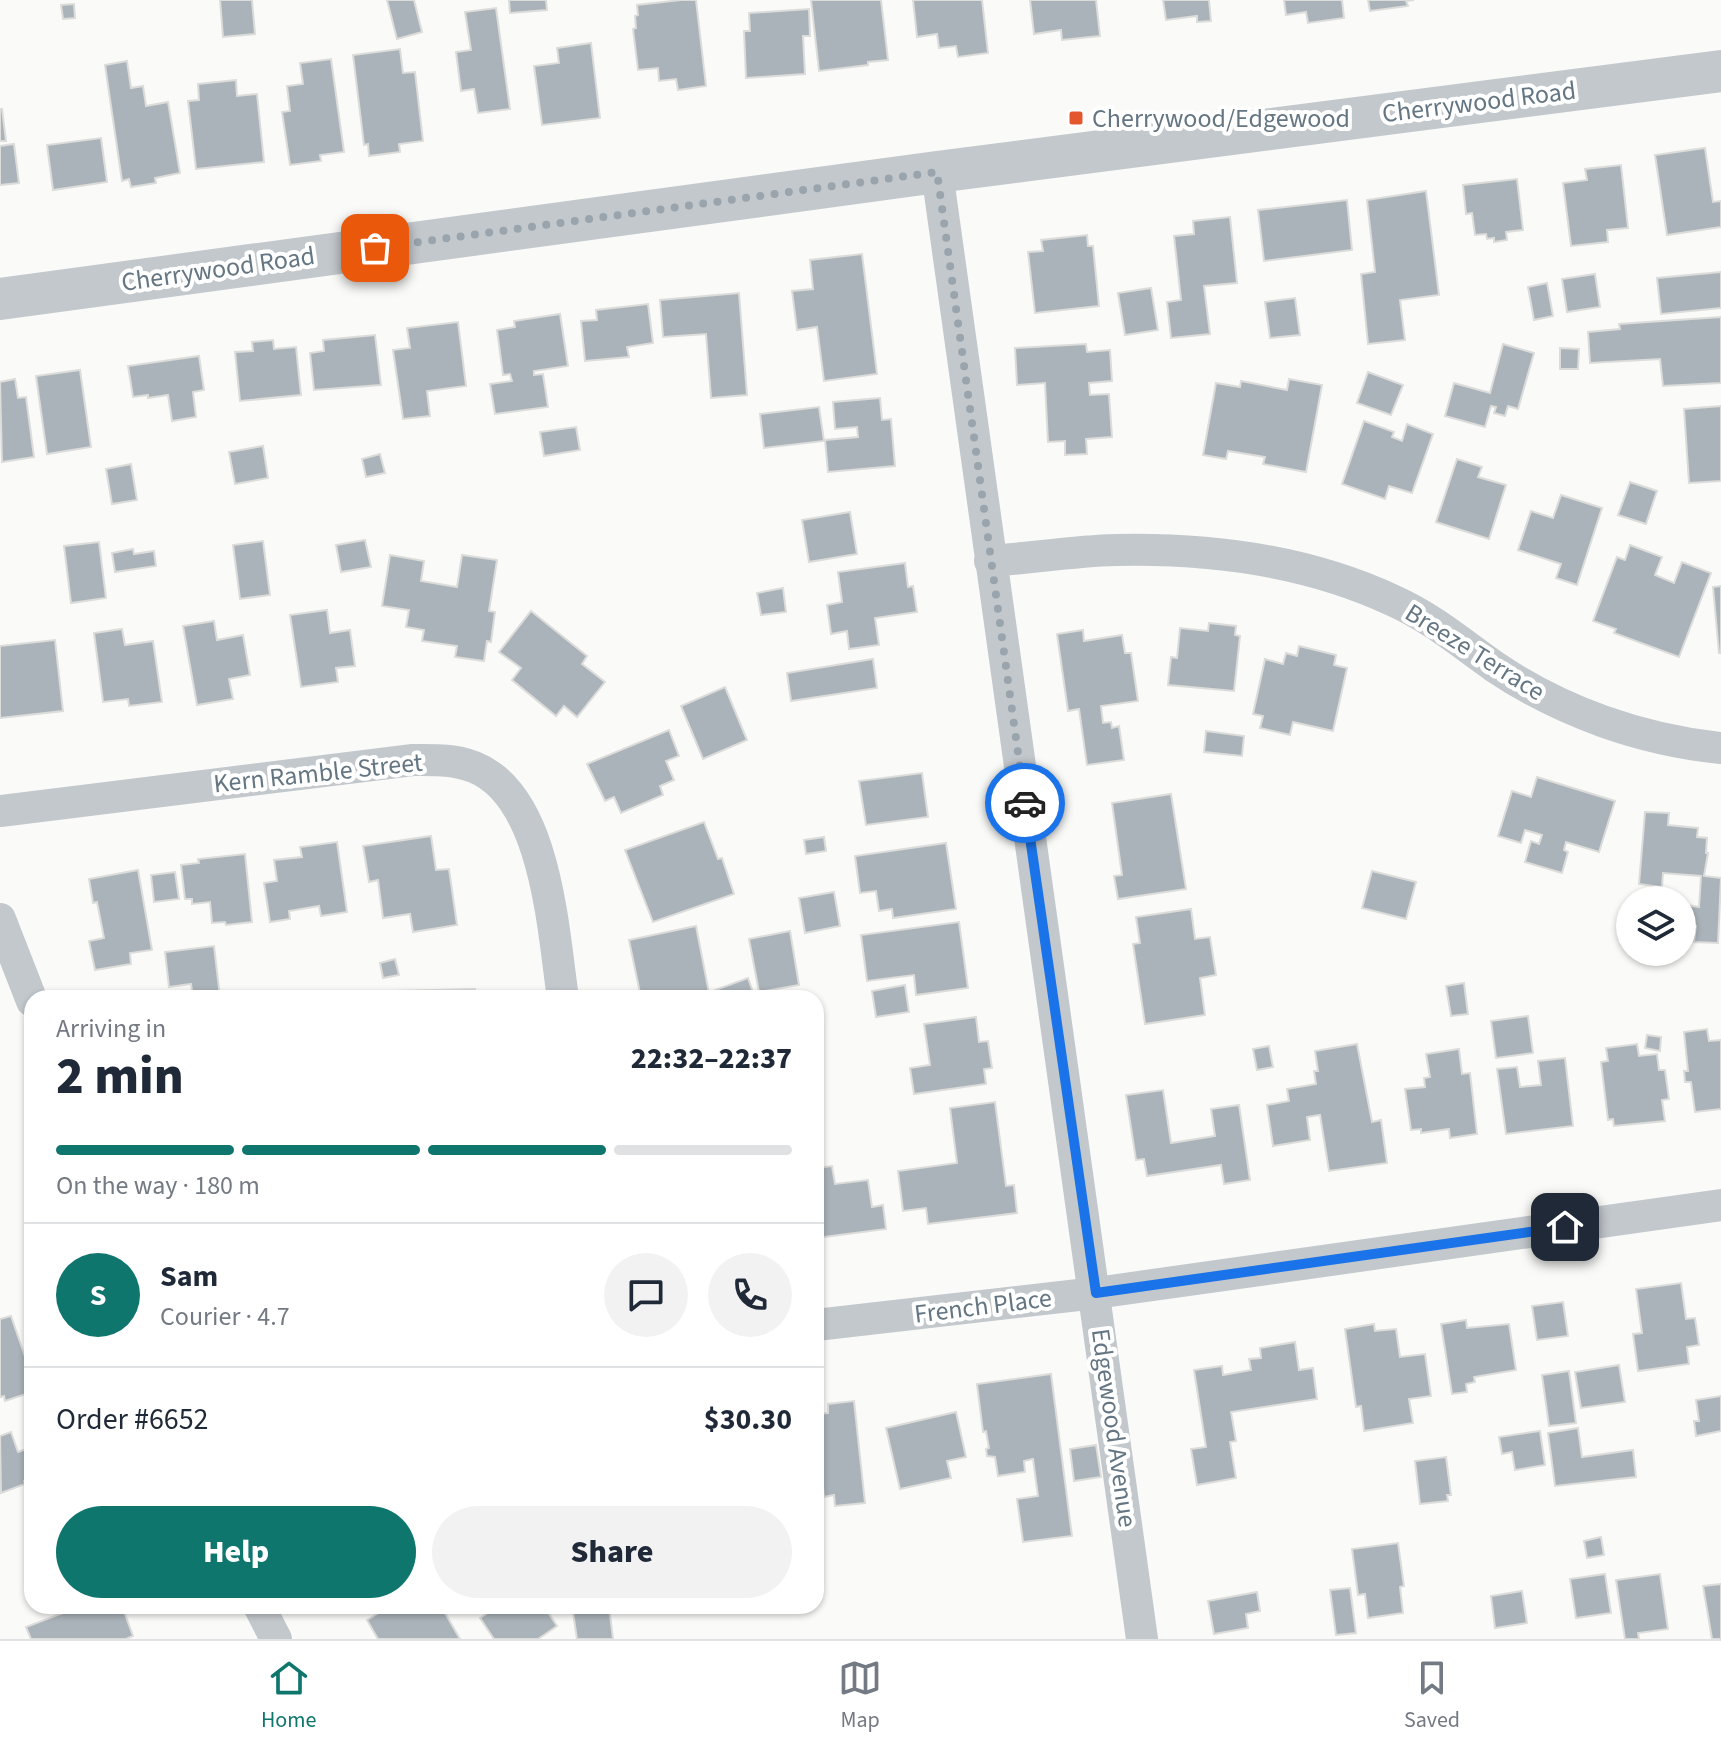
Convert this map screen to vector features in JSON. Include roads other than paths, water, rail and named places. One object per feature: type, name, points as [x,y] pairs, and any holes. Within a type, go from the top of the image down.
[{"type":"street","name":"Cherrywood Road","points":[[0,299],[937,172],[1721,71]]},
{"type":"street","name":"Edgewood Avenue","points":[[937,172],[1142,1639]]},
{"type":"street","name":"Breeze Terrace","points":[[990,561],[1116,550],[1197,553],[1302,569],[1394,601],[1442,627],[1495,667],[1539,694],[1592,719],[1660,737],[1721,748]]},
{"type":"street","name":"Kern Ramble Street","points":[[0,811],[413,760],[448,760],[476,768],[494,780],[515,803],[541,857],[562,990]]},
{"type":"street","points":[[0,919],[28,990]]},
{"type":"street","name":"French Place","points":[[824,1324],[1096,1293],[1721,1205]]},
{"type":"street","points":[[263,1614],[276,1639]]},
{"type":"place","name":"Cherrywood/Edgewood","points":[[1076,118]]}]
